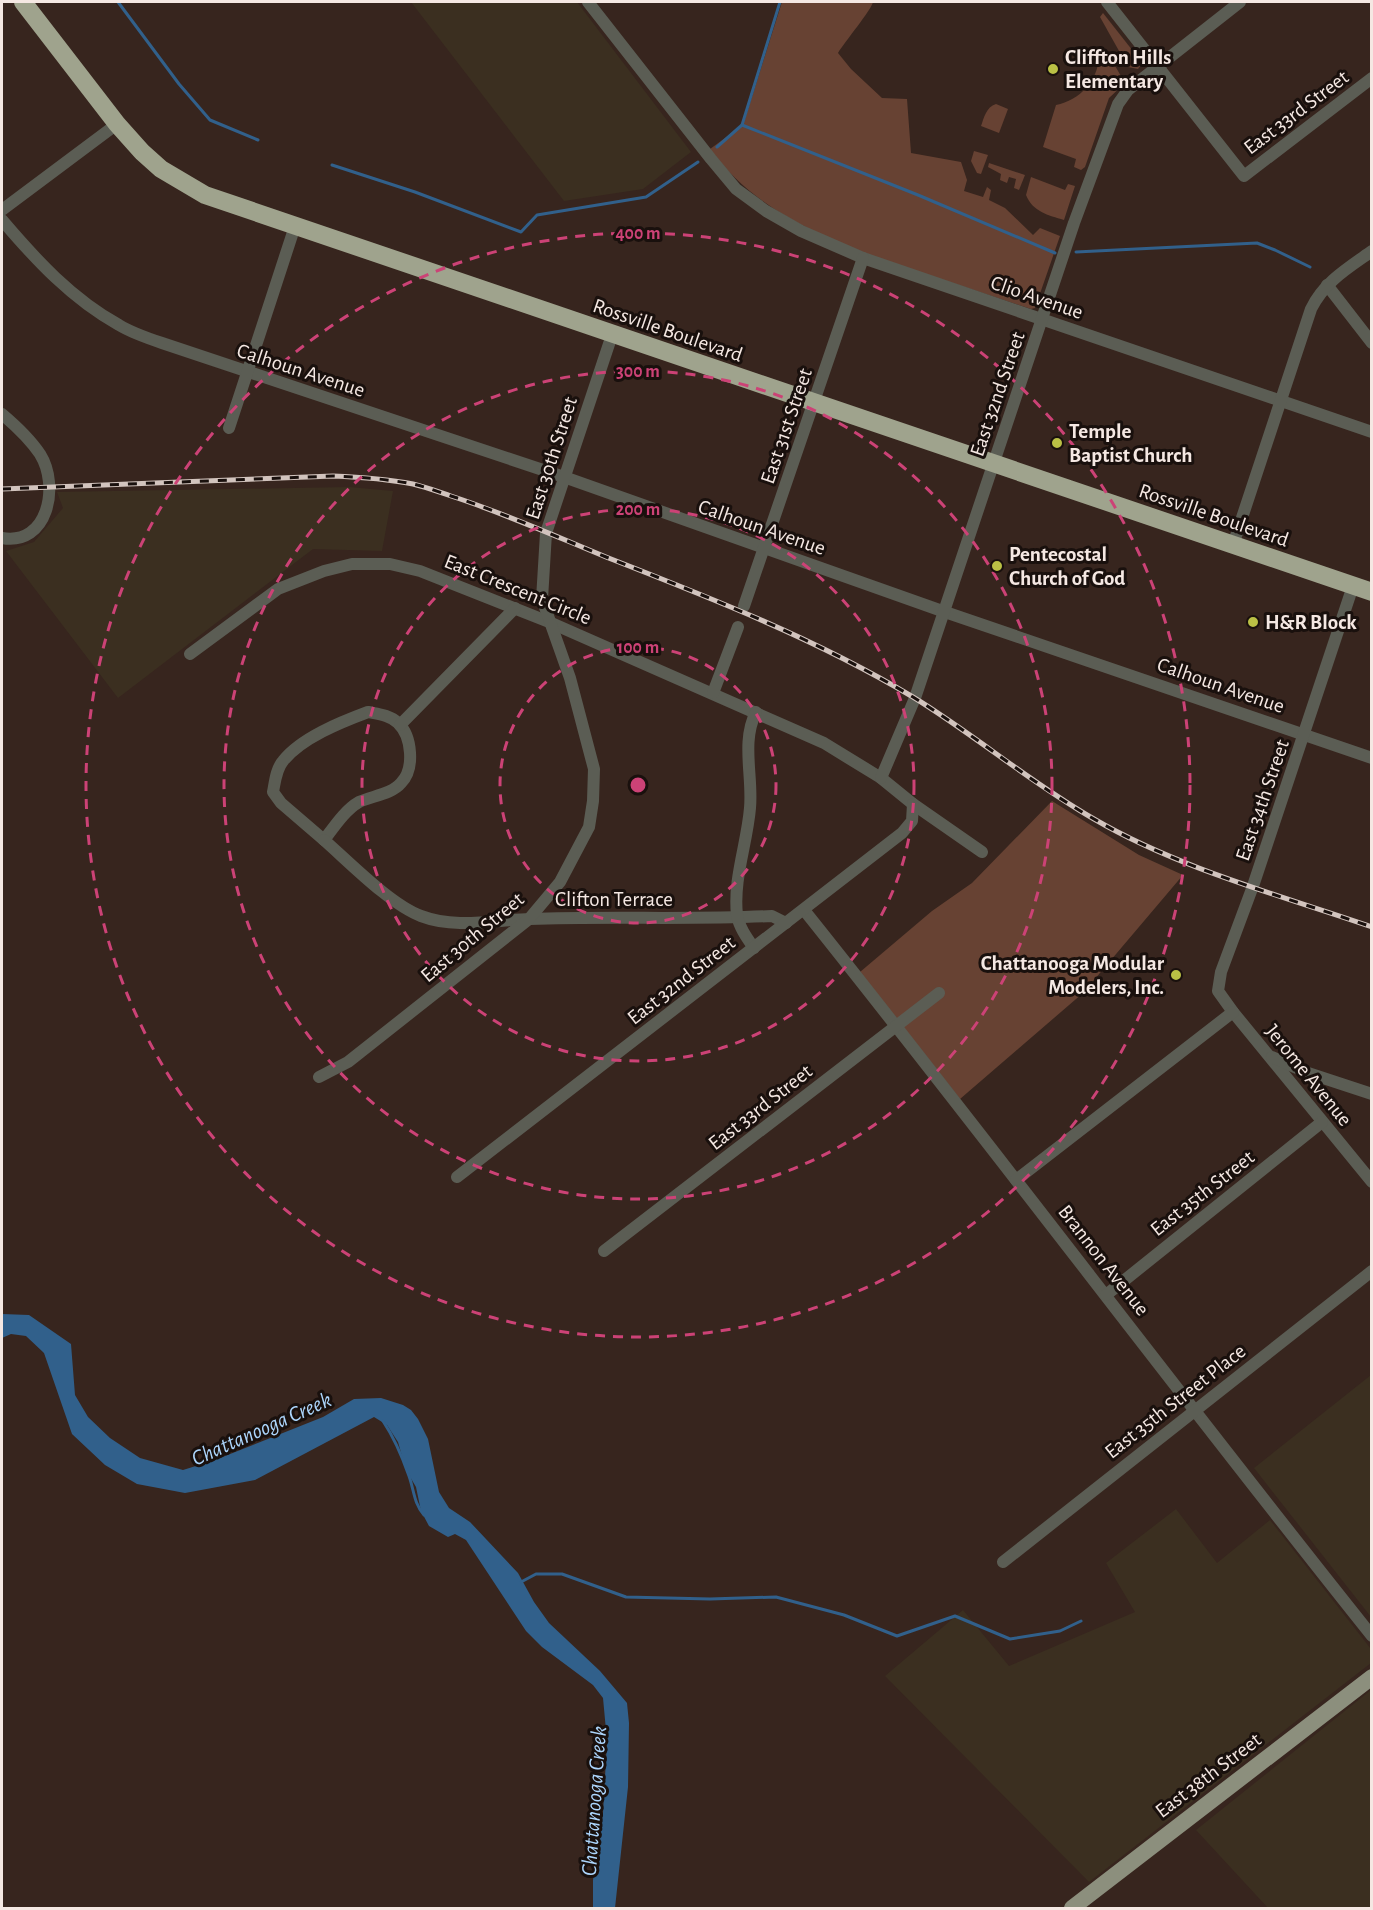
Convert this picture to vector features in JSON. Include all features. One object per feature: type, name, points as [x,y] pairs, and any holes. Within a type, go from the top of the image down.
[{"type":"highway","name":"Rossville Boulevard","points":[[23,2],[117,124],[142,152],[161,169],[205,195],[1371,592]]},
{"type":"main road","name":"East 38th Street","points":[[1072,1908],[1371,1677]]},
{"type":"street","name":"Clio Avenue","points":[[588,2],[736,189],[766,211],[801,231],[863,258],[1371,432]]},
{"type":"street","points":[[1107,2],[1157,66]]},
{"type":"street","name":"East 32nd Street","points":[[880,778],[915,698],[1074,223],[1118,104],[1128,90],[1240,2]]},
{"type":"street","name":"East 33rd Street","points":[[1157,66],[1244,176],[1371,78]]},
{"type":"street","points":[[2,210],[117,124]]},
{"type":"street","name":"Calhoun Avenue","points":[[2,220],[54,277],[86,304],[120,326],[162,344],[564,477],[945,612],[1371,758]]},
{"type":"street","points":[[229,428],[295,226]]},
{"type":"street","points":[[1233,545],[1279,401],[1318,294],[1371,250]]},
{"type":"street","name":"East 31st Street","points":[[744,606],[863,258]]},
{"type":"street","points":[[1327,285],[1371,343]]},
{"type":"street","name":"East 30th Street","points":[[319,1077],[348,1062],[529,919],[560,882],[589,827],[594,769],[570,678],[542,599],[546,533],[612,335]]},
{"type":"street","points":[[2,414],[14,424],[40,454],[48,476],[49,487],[45,515],[38,526],[12,540],[2,538]]},
{"type":"street","name":"East Crescent Circle","points":[[190,654],[278,589],[324,571],[352,564],[390,564],[420,571],[549,621],[824,743],[880,778],[982,852]]},
{"type":"street","name":"East 34th Street","points":[[1218,991],[1221,972],[1253,886],[1353,586]]},
{"type":"street","points":[[324,840],[345,814],[358,803],[399,786],[406,778],[410,766],[409,746],[400,725],[515,608]]},
{"type":"street","points":[[713,693],[738,627]]},
{"type":"street","name":"Clifton Terrace","points":[[400,725],[391,717],[368,712],[328,728],[282,761],[276,775],[273,792],[280,803],[400,904],[421,916],[468,923],[529,919],[772,916],[786,923]]},
{"type":"street","points":[[754,948],[738,918],[736,893],[750,808],[749,725],[756,712]]},
{"type":"street","name":"East 32nd Street","points":[[457,1177],[902,832],[912,821],[913,804]]},
{"type":"street","name":"Brannon Avenue","points":[[804,910],[897,1026],[1371,1636]]},
{"type":"street","name":"Jerome Avenue","points":[[1218,991],[1371,1182]]},
{"type":"street","name":"East 33rd Street","points":[[604,1251],[939,993]]},
{"type":"street","points":[[1016,1180],[1233,1012]]},
{"type":"street","points":[[1268,1055],[1308,1073],[1371,1094]]},
{"type":"street","name":"East 35th Street","points":[[1106,1294],[1322,1122]]},
{"type":"street","name":"East 35th Street Place","points":[[1003,1562],[1371,1270]]},
{"type":"shaded area","points":[[411,2],[577,2],[691,152],[643,189],[564,201]]},
{"type":"shaded area","points":[[782,2],[873,2],[838,53],[851,69],[882,98],[907,99],[911,153],[961,162],[967,180],[964,191],[983,197],[987,187],[991,190],[989,200],[1005,208],[1033,235],[1040,228],[1060,236],[1035,308],[1031,309],[890,262],[832,240],[777,211],[752,193],[730,173],[710,149],[743,125]]},
{"type":"shaded area","points":[[1103,13],[1140,60],[1141,65],[1138,69],[1128,67],[1100,17]]},
{"type":"shaded area","points":[[1107,52],[1125,83],[1109,98],[1085,167],[1081,170],[1074,167],[1076,159],[1043,147],[1056,105],[1073,99],[1086,88],[1095,74],[1099,56]]},
{"type":"shaded area","points":[[996,104],[1008,109],[999,133],[981,126],[988,110]]},
{"type":"shaded area","points":[[974,151],[988,155],[981,174],[977,173],[971,161]]},
{"type":"shaded area","points":[[989,163],[1025,175],[1019,190],[1014,188],[1016,179],[1009,177],[1007,183],[1000,180],[1001,174],[988,167]]},
{"type":"shaded area","points":[[1031,177],[1065,190],[1068,184],[1075,186],[1064,220],[1042,212],[1029,201],[1026,195]]},
{"type":"shaded area","points":[[349,487],[393,491],[382,551],[313,549],[118,698],[6,551],[34,542],[63,508],[57,492]]},
{"type":"shaded area","points":[[1052,801],[1139,855],[1183,875],[1083,993],[960,1099],[860,972],[932,911],[972,883]]},
{"type":"shaded area","points":[[1371,1375],[1371,1617],[1254,1468]]},
{"type":"shaded area","points":[[1176,1509],[1217,1563],[1270,1520],[1371,1649],[1371,1663],[1089,1882],[885,1676],[963,1610],[1009,1666],[1135,1612],[1106,1563]]},
{"type":"shaded area","points":[[1371,1690],[1371,1908],[1268,1908],[1196,1830]]},
{"type":"water","points":[[2,1314],[29,1315],[71,1344],[75,1395],[88,1417],[110,1438],[140,1458],[183,1470],[215,1460],[323,1417],[354,1399],[381,1398],[411,1410],[428,1439],[439,1492],[449,1508],[470,1522],[518,1573],[549,1623],[600,1671],[627,1703],[628,1787],[615,1908],[593,1908],[593,1880],[603,1813],[607,1741],[603,1698],[593,1685],[542,1647],[526,1631],[466,1540],[455,1534],[448,1537],[429,1526],[421,1511],[416,1487],[406,1470],[398,1442],[387,1425],[374,1417],[255,1480],[185,1493],[137,1484],[105,1465],[72,1434],[44,1353],[26,1336],[11,1334],[2,1338]]},
{"type":"waterway","points":[[118,2],[179,84],[210,120],[258,140]]},
{"type":"waterway","points":[[717,147],[742,125],[780,2]]},
{"type":"waterway","points":[[742,125],[918,195],[1055,253]]},
{"type":"waterway","points":[[332,165],[415,192],[521,232],[537,215],[646,197],[698,162]]},
{"type":"waterway","points":[[1076,252],[1257,243],[1310,267]]},
{"type":"waterway","name":"Chattanooga Creek","points":[[383,1421],[401,1455],[416,1502],[424,1515]]},
{"type":"waterway","points":[[521,1582],[536,1574],[562,1574],[626,1597],[710,1599],[776,1597],[844,1615],[897,1636],[955,1616],[1010,1639],[1060,1631],[1081,1621]]},
{"type":"railway","points":[[2,489],[333,476],[393,481],[428,488],[510,517],[685,588],[839,656],[913,697],[1071,805],[1160,852],[1230,879],[1372,927]]},
{"type":"place","name":"Cliffton Hills Elementary","points":[[1053,69]]},
{"type":"place","name":"Temple Baptist Church","points":[[1057,443]]},
{"type":"place","name":"Pentecostal Church of God","points":[[997,566]]},
{"type":"place","name":"H&R Block","points":[[1253,622]]},
{"type":"place","name":"Chattanooga Modular Modelers, Inc.","points":[[1176,975]]}]
